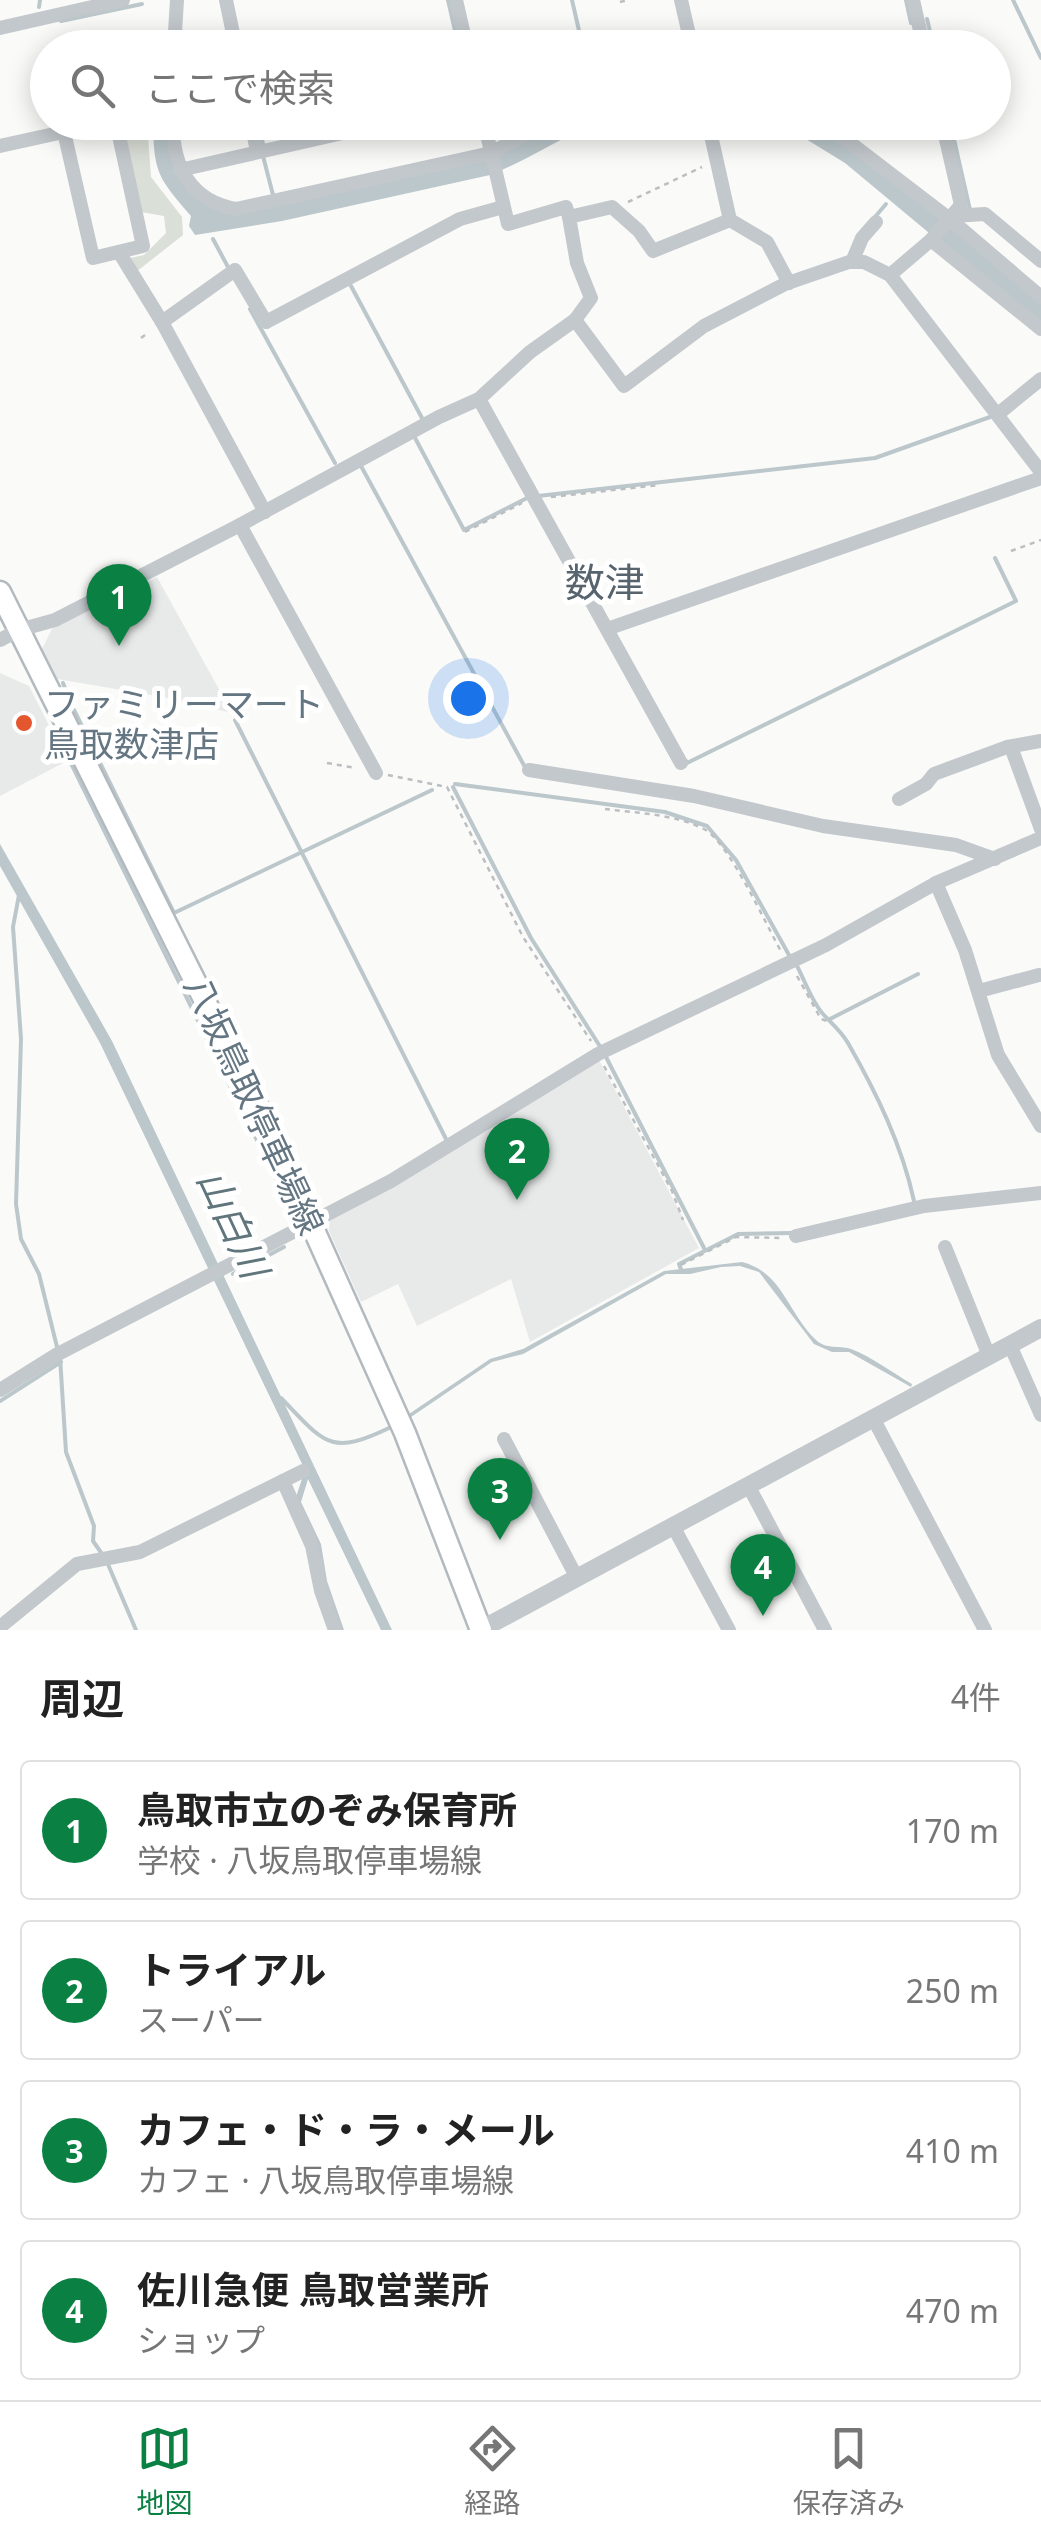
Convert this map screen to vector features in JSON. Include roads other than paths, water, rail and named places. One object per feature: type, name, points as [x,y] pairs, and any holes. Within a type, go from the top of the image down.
[{"type":"main road","name":"八坂鳥取停車場線","points":[[0,592],[193,974],[312,1223],[405,1433],[480,1630]]},
{"type":"street","points":[[44,18],[46,0]]},
{"type":"street","points":[[0,28],[123,0]]},
{"type":"street","points":[[175,30],[177,0]]},
{"type":"street","points":[[226,0],[232,30]]},
{"type":"street","points":[[456,0],[462,30]]},
{"type":"street","points":[[682,0],[688,30]]},
{"type":"street","points":[[913,0],[920,30]]},
{"type":"street","points":[[0,146],[30,139]]},
{"type":"street","points":[[66,140],[92,258],[142,246],[116,140]]},
{"type":"street","points":[[174,140],[180,170],[193,188],[214,203],[245,208],[491,153],[515,140]]},
{"type":"street","points":[[255,140],[257,152]]},
{"type":"street","points":[[180,170],[311,140]]},
{"type":"street","points":[[0,640],[55,620],[479,399],[530,352],[575,320],[592,298],[577,262],[566,207],[508,224],[488,140]]},
{"type":"street","points":[[712,140],[730,220],[766,242],[789,282]]},
{"type":"street","points":[[848,140],[952,218],[1041,296]]},
{"type":"street","points":[[890,275],[932,240],[961,205],[946,140]]},
{"type":"street","points":[[162,322],[235,270],[266,322],[460,219],[503,207]]},
{"type":"street","points":[[569,217],[614,208],[653,251],[730,220]]},
{"type":"street","points":[[952,218],[985,214],[1041,260]]},
{"type":"street","points":[[852,262],[862,238],[876,222]]},
{"type":"street","points":[[932,240],[1041,329]]},
{"type":"street","points":[[119,252],[162,322],[265,512]]},
{"type":"street","points":[[575,320],[624,386],[704,326],[789,282],[852,262],[864,262],[890,275],[1041,475],[607,629]]},
{"type":"street","points":[[998,414],[1041,380]]},
{"type":"street","points":[[479,399],[681,763]]},
{"type":"street","points":[[240,526],[376,772]]},
{"type":"street","points":[[899,799],[926,784],[934,774],[1010,747],[1041,742]]},
{"type":"street","points":[[1010,747],[1041,829]]},
{"type":"street","points":[[529,770],[694,796],[823,826],[956,844],[994,858]]},
{"type":"street","points":[[0,1390],[56,1355],[391,1181],[598,1054],[788,963],[936,883],[1041,838]]},
{"type":"street","points":[[936,883],[979,991],[998,1055],[1041,1126]]},
{"type":"street","points":[[979,991],[1038,975]]},
{"type":"street","points":[[1024,1098],[1041,1092]]},
{"type":"street","points":[[796,1236],[924,1206],[1041,1192]]},
{"type":"street","points":[[945,1247],[988,1356]]},
{"type":"street","points":[[480,1630],[1041,1328]]},
{"type":"street","points":[[1010,1345],[1041,1415]]},
{"type":"street","points":[[874,1418],[985,1630]]},
{"type":"street","points":[[504,1439],[577,1578]]},
{"type":"street","points":[[0,1627],[78,1564],[140,1552],[303,1471]]},
{"type":"street","points":[[283,1481],[312,1546],[335,1630]]},
{"type":"street","points":[[748,1485],[825,1630]]},
{"type":"street","points":[[673,1526],[729,1630]]},
{"type":"waterway","points":[[39,7],[40,0]]},
{"type":"waterway","points":[[448,0],[455,30]]},
{"type":"waterway","points":[[572,0],[579,30]]},
{"type":"waterway","points":[[906,0],[911,23]]},
{"type":"waterway","points":[[1013,0],[1041,58]]},
{"type":"waterway","points":[[61,21],[142,4]]},
{"type":"waterway","points":[[927,19],[930,30]]},
{"type":"waterway","points":[[262,140],[263,144]]},
{"type":"waterway","points":[[954,140],[970,210]]},
{"type":"waterway","points":[[263,156],[273,195]]},
{"type":"waterway","points":[[875,217],[886,204]]},
{"type":"waterway","points":[[213,239],[228,267]]},
{"type":"waterway","points":[[351,286],[422,418]]},
{"type":"waterway","points":[[250,309],[335,463]]},
{"type":"waterway","points":[[538,496],[875,458],[990,417]]},
{"type":"waterway","points":[[414,436],[464,530],[529,497]]},
{"type":"waterway","points":[[361,466],[526,769]]},
{"type":"waterway","points":[[686,761],[1016,601],[995,558]]},
{"type":"waterway","points":[[63,683],[70,702]]},
{"type":"waterway","points":[[74,710],[174,913],[432,790]]},
{"type":"waterway","points":[[235,720],[446,1139]]},
{"type":"waterway","points":[[57,735],[288,1203],[287,1216]]},
{"type":"waterway","points":[[455,784],[665,812],[707,826],[736,860],[789,955]]},
{"type":"waterway","points":[[453,787],[531,938],[601,1048]]},
{"type":"waterway","points":[[19,895],[13,927],[21,1039],[16,1204],[21,1239],[39,1274],[57,1347]]},
{"type":"waterway","points":[[797,966],[815,1004],[845,1039],[868,1080],[895,1139],[914,1201]]},
{"type":"waterway","points":[[830,1019],[918,974]]},
{"type":"waterway","points":[[606,1057],[704,1248]]},
{"type":"waterway","points":[[682,1272],[679,1264],[738,1234],[792,1233]]},
{"type":"waterway","name":"山白川","points":[[233,1274],[284,1247]]},
{"type":"waterway","points":[[60,1357],[66,1452],[94,1526],[93,1541],[102,1554]]},
{"type":"waterway","points":[[0,1401],[61,1362]]},
{"type":"waterway","points":[[281,1398],[329,1440],[353,1442],[389,1428]]},
{"type":"waterway","points":[[107,1562],[136,1630]]},
{"type":"place","name":"鳥取市立のぞみ保育所","points":[[119,646]]},
{"type":"place","name":"ファミリーマート 鳥取数津店","points":[[24,723]]},
{"type":"place","name":"トライアル","points":[[517,1200]]},
{"type":"place","name":"カフェ・ド・ラ・メール","points":[[500,1540]]},
{"type":"place","name":"佐川急便 鳥取営業所","points":[[763,1616]]},
{"type":"district","name":"数津","points":[[605,581]]}]
